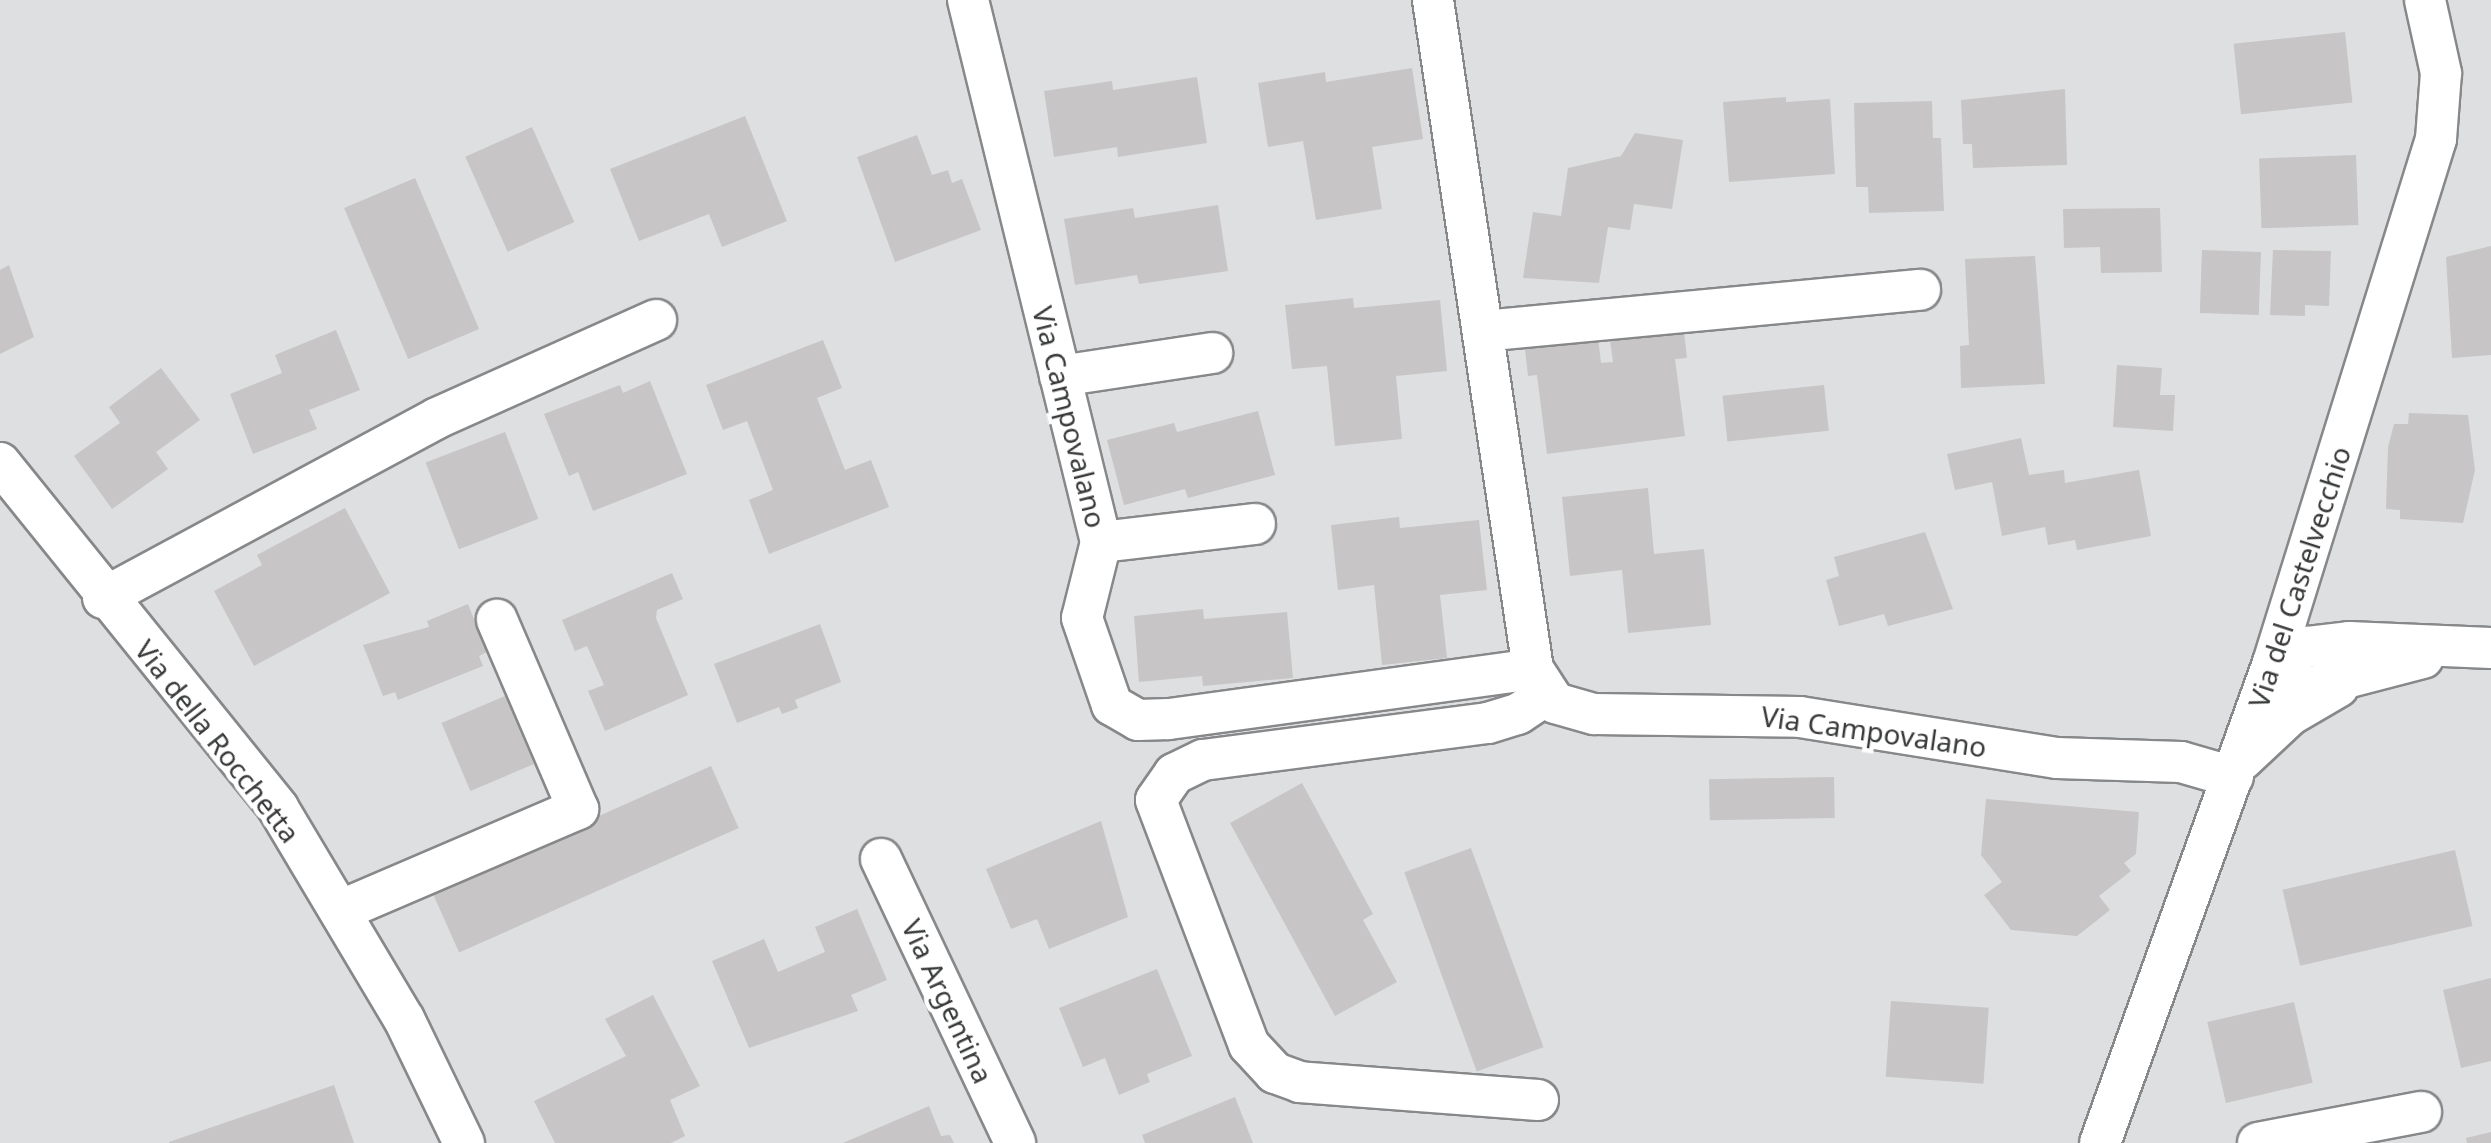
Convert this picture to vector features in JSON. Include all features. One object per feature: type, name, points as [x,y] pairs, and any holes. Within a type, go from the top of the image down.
[{"type":"street","name":"Via Campovalano","points":[[968,0],[1101,542],[1082,618],[1104,692],[1124,716],[1169,719],[1540,681],[1571,712],[1800,717],[2057,758],[2181,762],[2234,772]]},
{"type":"street","points":[[1433,0],[1540,681],[1518,714],[1488,723],[1203,760],[1174,774],[1156,800],[1249,1045],[1275,1072],[1300,1082],[1538,1100]]},
{"type":"street","name":"Via del Castelvecchio","points":[[2100,1143],[2272,663],[2436,139],[2441,73],[2425,0]]},
{"type":"street","points":[[1483,331],[1920,290]]},
{"type":"street","points":[[103,598],[437,418],[656,320]]},
{"type":"street","points":[[1060,376],[1212,353]]},
{"type":"street","name":"Via della Rocchetta","points":[[0,463],[103,598],[278,808],[342,910],[464,1143]]},
{"type":"street","points":[[1101,542],[1255,524]]},
{"type":"street","points":[[2302,569],[2314,615],[2355,659]]},
{"type":"street","points":[[342,910],[578,809],[497,620]]},
{"type":"street","points":[[2272,663],[2304,689],[2355,659],[2491,648]]},
{"type":"street","points":[[2234,772],[2290,715],[2355,659]]},
{"type":"street","name":"Via Argentina","points":[[881,859],[1015,1143]]},
{"type":"street","points":[[2258,1143],[2421,1112]]},
{"type":"building","points":[[2345,32],[2352,103],[2241,114],[2234,44]]},
{"type":"building","points":[[1412,68],[1423,139],[1372,147],[1382,209],[1316,220],[1303,141],[1268,147],[1258,83],[1325,72],[1326,82]]},
{"type":"building","points":[[1197,77],[1207,143],[1118,157],[1117,147],[1054,157],[1044,91],[1112,81],[1113,90]]},
{"type":"building","points":[[2065,89],[2067,165],[1973,168],[1972,144],[1963,144],[1961,100]]},
{"type":"building","points":[[1786,97],[1786,102],[1830,99],[1835,174],[1729,182],[1723,102]]},
{"type":"building","points":[[1932,101],[1933,138],[1941,138],[1944,211],[1869,213],[1868,187],[1856,187],[1854,103]]},
{"type":"building","points":[[745,116],[787,221],[722,247],[709,214],[639,241],[610,169]]},
{"type":"building","points":[[532,127],[574,222],[508,252],[465,157]]},
{"type":"building","points":[[1635,133],[1683,140],[1672,209],[1634,204],[1630,230],[1608,227],[1599,283],[1523,278],[1533,212],[1561,216],[1568,168],[1621,156]]},
{"type":"building","points":[[917,135],[932,175],[948,170],[952,183],[962,179],[981,230],[895,262],[857,157]]},
{"type":"building","points":[[2356,155],[2358,225],[2262,228],[2259,158]]},
{"type":"building","points":[[415,178],[479,329],[408,359],[344,208]]},
{"type":"building","points":[[1218,205],[1228,271],[1139,284],[1137,275],[1075,285],[1064,219],[1133,208],[1135,218]]},
{"type":"building","points":[[2160,208],[2162,272],[2101,273],[2100,247],[2064,248],[2063,209]]},
{"type":"building","points":[[2491,246],[2491,355],[2452,358],[2446,257]]},
{"type":"building","points":[[2202,250],[2261,252],[2259,315],[2200,313]]},
{"type":"building","points":[[2273,250],[2331,251],[2329,306],[2305,305],[2305,316],[2270,315]]},
{"type":"building","points":[[2035,256],[2045,384],[1961,388],[1960,346],[1969,345],[1965,259]]},
{"type":"building","points":[[9,265],[34,337],[0,354],[0,270]]},
{"type":"building","points":[[1353,298],[1354,308],[1440,300],[1447,371],[1396,376],[1402,439],[1335,446],[1327,366],[1292,369],[1285,305]]},
{"type":"building","points":[[1683,324],[1687,358],[1675,359],[1685,436],[1547,454],[1537,375],[1528,376],[1524,340],[1597,330],[1601,363],[1613,362],[1609,333]]},
{"type":"building","points":[[336,330],[360,390],[309,410],[317,429],[253,454],[230,394],[282,373],[275,355]]},
{"type":"building","points":[[823,340],[842,388],[817,398],[845,470],[871,460],[889,507],[769,554],[749,500],[773,490],[747,421],[723,430],[706,385]]},
{"type":"building","points":[[2117,365],[2162,368],[2160,395],[2175,395],[2173,431],[2113,427]]},
{"type":"building","points":[[161,368],[200,420],[156,452],[168,469],[112,509],[74,456],[120,423],[109,407]]},
{"type":"building","points":[[650,381],[687,474],[593,511],[578,472],[569,476],[544,414],[620,385],[623,393]]},
{"type":"building","points":[[1824,385],[1829,431],[1727,441],[1723,396]]},
{"type":"building","points":[[1258,411],[1275,475],[1188,498],[1185,489],[1124,505],[1107,440],[1174,423],[1177,432]]},
{"type":"building","points":[[2409,413],[2468,415],[2475,470],[2463,523],[2400,519],[2400,510],[2386,509],[2388,447],[2394,424],[2408,424]]},
{"type":"building","points":[[505,432],[538,519],[459,549],[426,462]]},
{"type":"building","points":[[2021,438],[2029,475],[2064,470],[2065,483],[2139,470],[2151,536],[2077,550],[2075,540],[2048,545],[2045,527],[2002,536],[1992,482],[1955,490],[1947,454]]},
{"type":"building","points":[[1648,488],[1654,554],[1704,549],[1711,625],[1628,633],[1622,570],[1570,576],[1562,497]]},
{"type":"building","points":[[345,508],[390,593],[254,666],[214,591],[262,565],[257,555]]},
{"type":"building","points":[[1399,517],[1400,528],[1479,520],[1487,590],[1440,595],[1447,658],[1382,665],[1374,585],[1338,590],[1331,525]]},
{"type":"building","points":[[1925,532],[1953,609],[1888,626],[1884,614],[1839,626],[1826,580],[1839,576],[1834,557]]},
{"type":"building","points":[[672,573],[683,599],[657,610],[656,618],[688,695],[605,731],[588,691],[604,685],[587,646],[575,651],[562,620]]},
{"type":"building","points":[[468,604],[487,652],[479,656],[483,666],[398,700],[395,692],[383,696],[363,645],[429,627],[427,621]]},
{"type":"building","points":[[1203,609],[1204,619],[1287,612],[1293,678],[1203,686],[1202,676],[1139,682],[1134,616]]},
{"type":"building","points":[[820,624],[841,682],[795,700],[798,708],[782,714],[779,707],[737,723],[714,664]]},
{"type":"building","points":[[505,696],[534,764],[470,791],[441,723]]},
{"type":"building","points":[[711,766],[739,828],[459,953],[431,890]]},
{"type":"building","points":[[1834,777],[1835,818],[1710,820],[1709,779]]},
{"type":"building","points":[[1302,783],[1373,914],[1363,920],[1397,982],[1335,1016],[1230,823]]},
{"type":"building","points":[[1986,799],[2139,812],[2136,854],[2124,863],[2131,871],[2099,896],[2110,910],[2077,936],[2011,930],[1984,895],[2002,882],[1981,855]]},
{"type":"building","points":[[1101,821],[1128,917],[1049,949],[1037,919],[1011,929],[986,869]]},
{"type":"building","points":[[1471,848],[1544,1047],[1477,1071],[1404,872]]},
{"type":"building","points":[[2455,850],[2473,926],[2300,966],[2283,890]]},
{"type":"building","points":[[857,909],[887,980],[851,995],[858,1011],[749,1048],[712,961],[764,939],[778,972],[825,952],[815,927]]},
{"type":"building","points":[[1157,969],[1192,1056],[1147,1074],[1150,1082],[1119,1095],[1105,1058],[1083,1067],[1059,1008]]},
{"type":"building","points":[[2491,978],[2491,1061],[2461,1068],[2443,990]]},
{"type":"building","points":[[653,995],[700,1086],[670,1100],[685,1136],[671,1143],[555,1143],[534,1101],[626,1056],[605,1019]]},
{"type":"building","points":[[1891,1001],[1989,1008],[1983,1084],[1886,1077]]},
{"type":"building","points":[[2294,1002],[2313,1083],[2226,1103],[2207,1022]]},
{"type":"building","points":[[334,1085],[354,1143],[169,1143],[169,1142]]},
{"type":"building","points":[[1235,1097],[1253,1143],[1145,1143],[1142,1135]]},
{"type":"building","points":[[929,1106],[941,1136],[950,1135],[954,1143],[843,1143]]},
{"type":"building","points":[[2491,1132],[2491,1143],[2467,1143],[2466,1138]]}]
